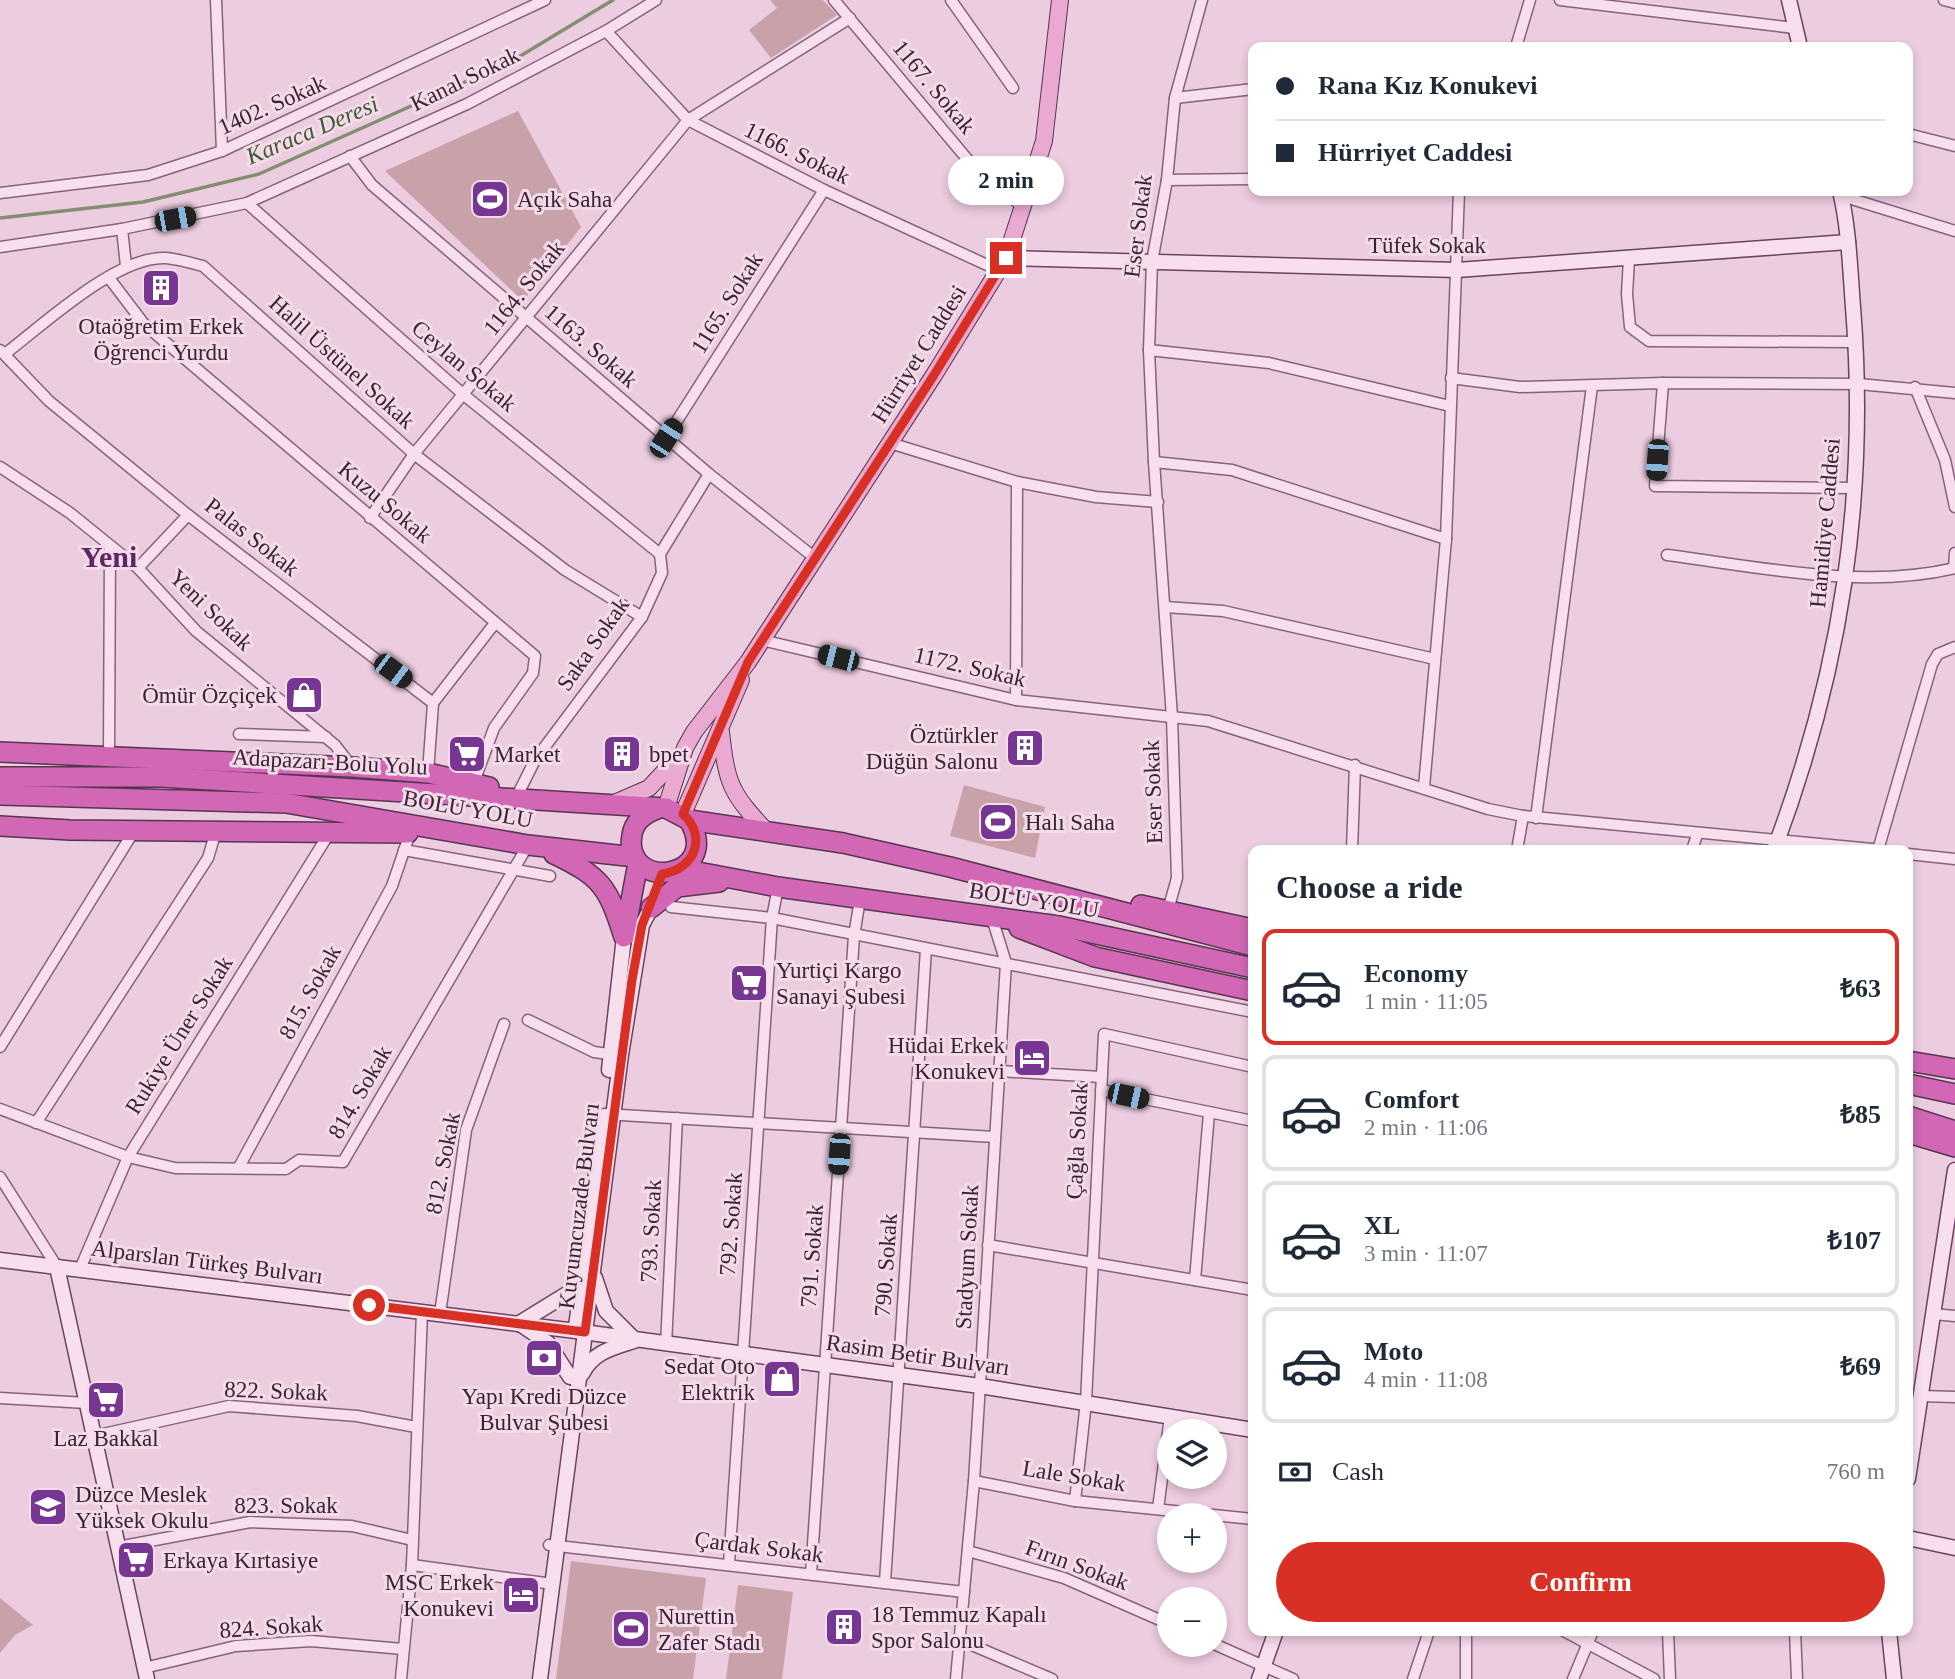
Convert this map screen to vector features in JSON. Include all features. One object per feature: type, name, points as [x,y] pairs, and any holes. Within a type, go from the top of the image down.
[{"type":"highway","points":[[0,752],[109,755],[428,773],[474,782],[516,796]]},
{"type":"highway","name":"Adapazarı-Bolu Yolu","points":[[0,777],[161,777],[516,796],[674,813],[768,833],[843,843],[950,867],[1248,945]]},
{"type":"highway","name":"BOLU YOLU","points":[[0,795],[286,803],[636,860]]},
{"type":"highway","points":[[624,937],[636,860],[631,839],[639,819],[674,813],[695,830],[695,851],[682,869],[662,874],[636,860]]},
{"type":"highway","points":[[0,826],[134,831],[330,832],[407,842],[465,833]]},
{"type":"highway","points":[[533,845],[586,869],[605,887],[624,937]]},
{"type":"highway","points":[[950,867],[1248,928]]},
{"type":"highway","name":"BOLU YOLU","points":[[682,869],[778,887],[1059,926],[1248,967]]},
{"type":"highway","points":[[661,908],[662,874]]},
{"type":"highway","points":[[661,908],[677,887],[734,880]]},
{"type":"highway","points":[[992,918],[1095,957],[1248,990]]},
{"type":"highway","points":[[1913,1062],[1955,1069]]},
{"type":"highway","points":[[1913,1076],[1955,1081]]},
{"type":"highway","points":[[1913,1085],[1955,1094]]},
{"type":"highway","points":[[1913,1110],[1955,1119]]},
{"type":"highway","points":[[1913,1117],[1955,1131]]},
{"type":"highway","points":[[1913,1134],[1955,1147]]},
{"type":"main road","name":"Hürriyet Caddesi","points":[[674,813],[685,748],[694,732],[748,662],[1002,264],[1044,141],[1060,0]]},
{"type":"main road","points":[[1788,0],[1798,42]]},
{"type":"main road","name":"Hamidiye Caddesi","points":[[1776,845],[1829,674],[1847,577],[1859,384],[1848,242],[1841,196]]},
{"type":"main road","name":"Tüfek Sokak","points":[[1002,264],[1152,262],[1457,270],[1848,242]]},
{"type":"main road","name":"Hürriyet Caddesi","points":[[674,813],[721,730],[748,662]]},
{"type":"main road","points":[[721,730],[726,777],[737,800],[768,833]]},
{"type":"main road","points":[[605,806],[649,788],[671,768],[694,732]]},
{"type":"main road","name":"Kuyumcuzade Bulvarı","points":[[540,1679],[548,1584],[616,1055],[642,925],[661,908]]},
{"type":"main road","name":"Kuyumcuzade Bulvarı","points":[[616,1055],[624,937]]},
{"type":"main road","points":[[1913,1444],[1955,1170]]},
{"type":"main road","name":"Alparslan Türkeş Bulvarı","points":[[0,1259],[581,1332]]},
{"type":"main road","points":[[57,1267],[145,1674]]},
{"type":"main road","points":[[589,1270],[606,1311],[635,1340],[603,1351],[588,1362],[574,1379],[548,1343],[518,1324],[570,1292],[589,1270]]},
{"type":"main road","name":"Rasim Betir Bulvarı","points":[[581,1332],[980,1386],[1248,1429]]},
{"type":"main road","points":[[1913,1539],[1955,1548]]},
{"type":"main road","name":"Kuyumcuzade Bulvarı","points":[[531,1679],[548,1584]]},
{"type":"main road","points":[[1262,1672],[1274,1636]]},
{"type":"main road","points":[[1890,1636],[1894,1679]]},
{"type":"street","points":[[216,0],[222,151]]},
{"type":"street","name":"1402. Sokak","points":[[0,193],[148,175],[222,151],[545,0]]},
{"type":"street","name":"Kanal Sokak","points":[[0,247],[122,229],[247,203],[467,104],[606,31],[656,0]]},
{"type":"street","name":"1167. Sokak","points":[[834,0],[978,172],[1023,206]]},
{"type":"street","points":[[951,0],[1013,88]]},
{"type":"street","name":"Eser Sokak","points":[[1168,910],[1177,878],[1172,717],[1149,351],[1152,262],[1167,180],[1175,98],[1202,0]]},
{"type":"street","points":[[1517,42],[1530,0]]},
{"type":"street","points":[[1560,0],[1794,28]]},
{"type":"street","points":[[1944,0],[1955,3]]},
{"type":"street","points":[[688,120],[850,18]]},
{"type":"street","name":"1166. Sokak","points":[[606,31],[688,120],[824,190],[1002,264]]},
{"type":"street","points":[[1175,98],[1248,90]]},
{"type":"street","name":"1164. Sokak","points":[[370,517],[414,454],[688,120]]},
{"type":"street","points":[[1913,135],[1955,146]]},
{"type":"street","name":"1163. Sokak","points":[[351,156],[372,185],[666,438],[815,558]]},
{"type":"street","points":[[1167,180],[1248,179]]},
{"type":"street","name":"1165. Sokak","points":[[666,438],[824,190]]},
{"type":"street","points":[[1424,787],[1446,539],[1459,196]]},
{"type":"street","points":[[1850,196],[1955,231]]},
{"type":"street","name":"Ceylan Sokak","points":[[247,203],[464,396],[660,554]]},
{"type":"street","points":[[122,229],[126,266]]},
{"type":"street","name":"Halil Üstünel Sokak","points":[[3,352],[82,294],[126,266],[165,258],[204,266],[414,454],[565,569],[642,617]]},
{"type":"street","points":[[1629,259],[1627,294],[1630,327],[1649,341],[1856,342]]},
{"type":"street","name":"Kuzu Sokak","points":[[109,278],[144,324],[535,656],[533,673],[494,729],[474,782]]},
{"type":"street","points":[[1149,351],[1269,363],[1450,406]]},
{"type":"street","name":"Palas Sokak","points":[[3,352],[49,401],[188,515],[433,703]]},
{"type":"street","points":[[1451,378],[1520,387],[1663,383],[1859,384],[1915,387],[1955,393]]},
{"type":"street","points":[[1663,383],[1655,486],[1854,488]]},
{"type":"street","points":[[1536,818],[1592,386]]},
{"type":"street","points":[[1915,387],[1945,460],[1955,508]]},
{"type":"street","points":[[890,443],[1017,482],[1096,497],[1158,502]]},
{"type":"street","points":[[1154,462],[1232,470],[1446,539]]},
{"type":"street","name":"Yeni Sokak","points":[[0,467],[70,513],[138,568],[196,631],[326,737],[352,767]]},
{"type":"street","name":"Saka Sokak","points":[[516,796],[535,760],[642,617],[662,573],[660,554],[709,474]]},
{"type":"street","points":[[1016,700],[1017,482]]},
{"type":"street","points":[[138,568],[188,515]]},
{"type":"street","points":[[109,755],[110,546]]},
{"type":"street","points":[[1667,555],[1847,577],[1930,574],[1955,568],[1955,553]]},
{"type":"street","points":[[1165,607],[1234,613],[1435,659]]},
{"type":"street","points":[[428,773],[433,703],[495,623]]},
{"type":"street","name":"1172. Sokak","points":[[762,640],[1016,700],[1208,721],[1488,809],[1536,818],[1769,845]]},
{"type":"street","points":[[1882,845],[1932,664],[1938,654],[1955,647]]},
{"type":"street","points":[[239,734],[326,737]]},
{"type":"street","points":[[1352,845],[1355,765]]},
{"type":"street","points":[[1518,845],[1523,816]]},
{"type":"street","points":[[0,1047],[134,831]]},
{"type":"street","points":[[36,1122],[208,858],[216,831]]},
{"type":"street","name":"Rukiye Üner Sokak","points":[[80,1269],[128,1157],[330,832]]},
{"type":"street","points":[[1694,845],[1697,835]]},
{"type":"street","points":[[407,842],[514,870],[550,876]]},
{"type":"street","name":"815. Sokak","points":[[239,1167],[392,886],[407,842]]},
{"type":"street","name":"814. Sokak","points":[[0,1109],[128,1157],[174,1168],[286,1169],[299,1160],[343,1162],[514,870],[533,845]]},
{"type":"street","points":[[1913,854],[1955,859]]},
{"type":"street","name":"792. Sokak","points":[[729,1564],[772,918],[778,887]]},
{"type":"street","name":"791. Sokak","points":[[811,1574],[854,936],[860,899]]},
{"type":"street","points":[[661,908],[772,918],[1248,1011]]},
{"type":"street","points":[[992,918],[1006,963]]},
{"type":"street","name":"790. Sokak","points":[[885,1582],[926,949]]},
{"type":"street","name":"Stadyum Sokak","points":[[956,1679],[974,1481],[1006,963]]},
{"type":"street","points":[[528,1020],[582,1047],[616,1055]]},
{"type":"street","name":"812. Sokak","points":[[440,1314],[466,1130],[504,1024]]},
{"type":"street","name":"Çağla Sokak","points":[[1075,1500],[1086,1402],[1104,1034],[1248,1066]]},
{"type":"street","points":[[999,1071],[1101,1077]]},
{"type":"street","points":[[1101,1090],[1248,1120]]},
{"type":"street","points":[[1195,1280],[1209,1112]]},
{"type":"street","points":[[608,1114],[995,1137]]},
{"type":"street","name":"793. Sokak","points":[[666,1345],[677,1118]]},
{"type":"street","points":[[0,1177],[57,1267]]},
{"type":"street","points":[[988,1245],[1248,1289]]},
{"type":"street","points":[[401,1679],[412,1565],[422,1312]]},
{"type":"street","points":[[1933,1314],[1955,1316]]},
{"type":"street","points":[[1920,1396],[1955,1397]]},
{"type":"street","points":[[0,1398],[87,1403]]},
{"type":"street","name":"822. Sokak","points":[[94,1436],[229,1406],[358,1416],[416,1427]]},
{"type":"street","points":[[1159,1503],[1170,1416]]},
{"type":"street","name":"Lale Sokak","points":[[974,1481],[1075,1500],[1157,1509]]},
{"type":"street","name":"Lale Sokak","points":[[1227,1516],[1248,1518]]},
{"type":"street","name":"823. Sokak","points":[[118,1547],[250,1522],[352,1526],[412,1540]]},
{"type":"street","name":"Çardak Sokak","points":[[553,1545],[964,1592]]},
{"type":"street","name":"Fırın Sokak","points":[[968,1551],[1064,1578],[1157,1619]]},
{"type":"street","points":[[412,1565],[548,1584]]},
{"type":"street","points":[[1413,1679],[1427,1636]]},
{"type":"street","points":[[1466,1636],[1466,1679]]},
{"type":"street","points":[[1574,1636],[1654,1679]]},
{"type":"street","points":[[1573,1679],[1590,1636]]},
{"type":"street","points":[[1668,1636],[1670,1679]]},
{"type":"street","points":[[1795,1636],[1797,1679]]},
{"type":"street","points":[[960,1640],[1052,1679]]},
{"type":"street","name":"824. Sokak","points":[[145,1674],[236,1646],[311,1641],[403,1649]]},
{"type":"street","points":[[1227,1652],[1262,1672],[1293,1679]]},
{"type":"shaded area","points":[[770,0],[823,0],[837,15],[771,58],[749,30],[777,8]]},
{"type":"shaded area","name":"Açık Saha","points":[[518,111],[581,227],[523,301],[385,171]]},
{"type":"shaded area","name":"Halı Saha","points":[[964,785],[1045,807],[1035,858],[950,836]]},
{"type":"shaded area","name":"Nurettin Zafer Stadı","points":[[571,1561],[706,1578],[693,1679],[556,1679]]},
{"type":"shaded area","points":[[738,1585],[793,1592],[782,1679],[726,1679]]},
{"type":"shaded area","points":[[0,1598],[33,1625],[15,1635],[0,1653]]},
{"type":"waterway","name":"Karaca Deresi","points":[[0,218],[143,202],[259,174],[512,61],[613,0]]},
{"type":"place","name":"Açık Saha","points":[[490,199]]},
{"type":"place","name":"Otaöğretim Erkek Öğrenci Yurdu","points":[[161,288]]},
{"type":"place","name":"Ömür Özçiçek","points":[[304,695]]},
{"type":"place","name":"Öztürkler Düğün Salonu","points":[[1025,748]]},
{"type":"place","name":"Market","points":[[467,754]]},
{"type":"place","name":"bpet","points":[[622,754]]},
{"type":"place","name":"Halı Saha","points":[[998,822]]},
{"type":"place","name":"Yurtiçi Kargo Sanayi Şubesi","points":[[749,983]]},
{"type":"place","name":"Hüdai Erkek Konukevi","points":[[1032,1058]]},
{"type":"place","name":"Yapı Kredi Düzce Bulvar Şubesi","points":[[544,1358]]},
{"type":"place","name":"Sedat Oto Elektrik","points":[[782,1379]]},
{"type":"place","name":"Laz Bakkal","points":[[106,1400]]},
{"type":"place","name":"Düzce Meslek Yüksek Okulu","points":[[48,1507]]},
{"type":"place","name":"Erkaya Kırtasiye","points":[[136,1560]]},
{"type":"place","name":"MSC Erkek Konukevi","points":[[521,1595]]},
{"type":"place","name":"18 Temmuz Kapalı Spor Salonu","points":[[844,1627]]},
{"type":"place","name":"Nurettin Zafer Stadı","points":[[631,1629]]},
{"type":"district","name":"Yeni","points":[[109,556]]},
{"type":"route","points":[[369,1305],[585,1332],[621,1055],[642,925],[651,908],[662,874],[682,869],[695,851],[695,830],[683,814],[710,757],[748,662],[934,375],[1006,258]]}]
